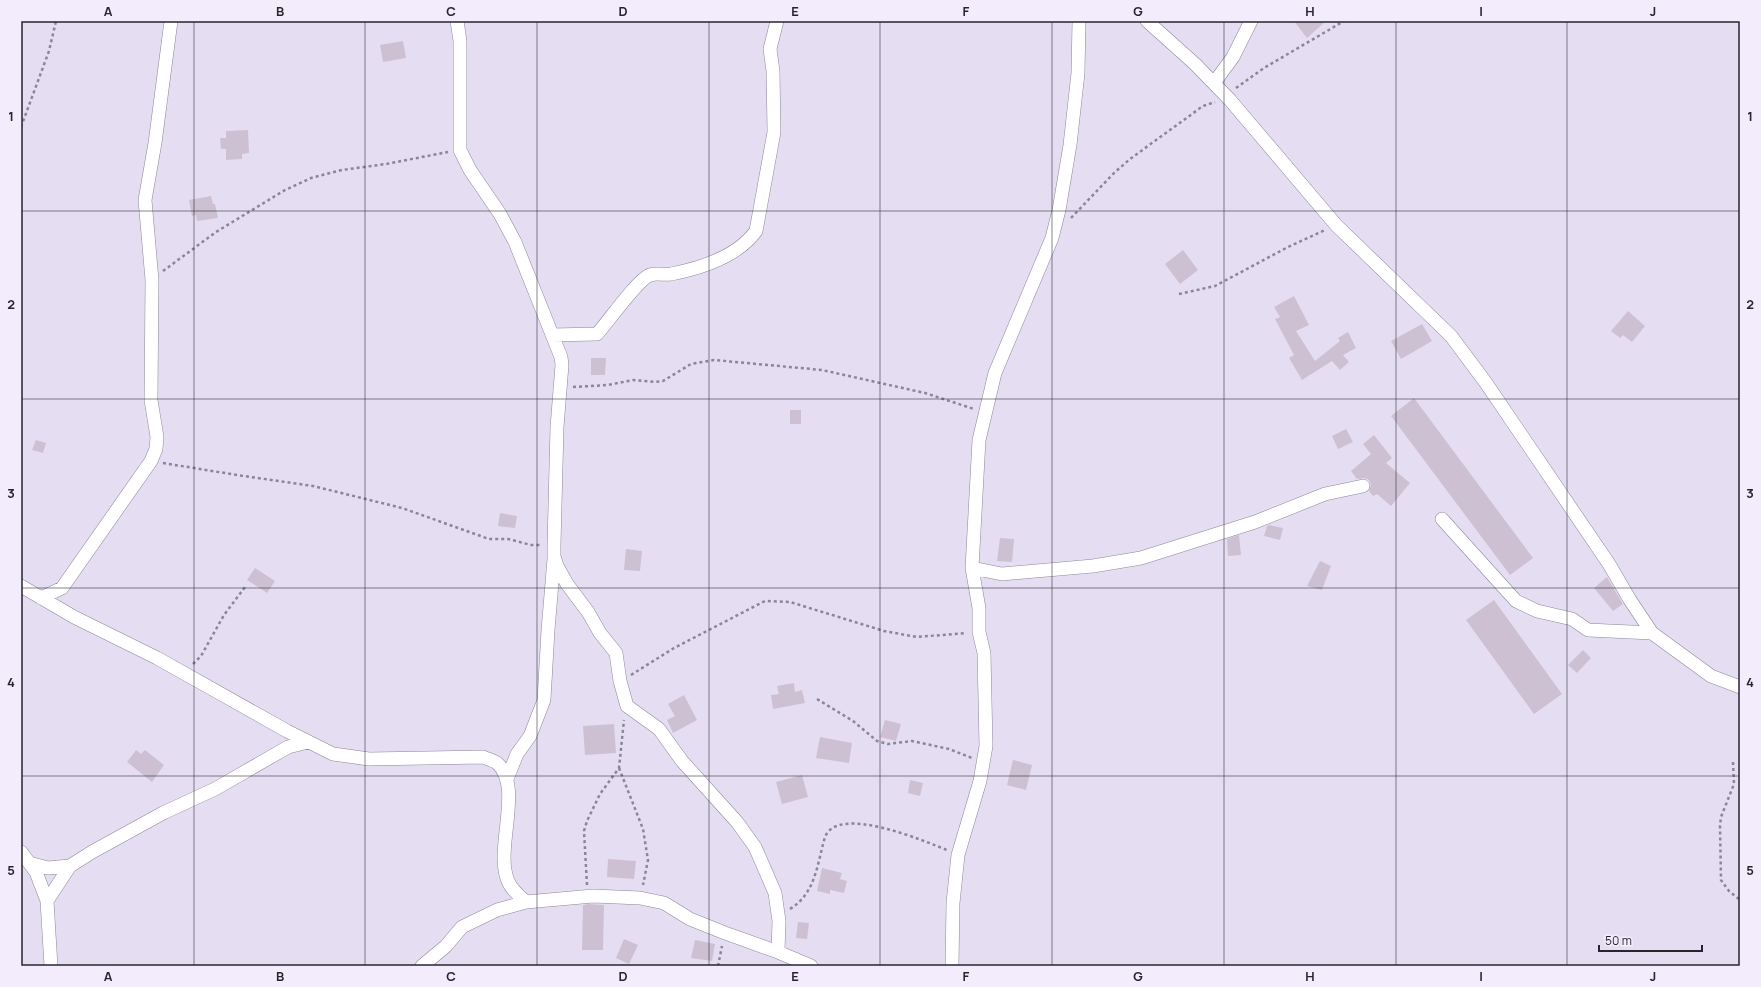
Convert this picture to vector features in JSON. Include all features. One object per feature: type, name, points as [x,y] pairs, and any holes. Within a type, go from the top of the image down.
[{"type":"street","points":[[41,598],[62,588],[151,461],[156,449],[158,438],[152,400],[152,280],[145,200],[155,143],[171,21]]},
{"type":"street","points":[[457,21],[460,41],[460,150],[470,170],[500,214],[515,242],[561,356],[557,427],[554,551],[544,700],[530,736],[517,754],[507,779]]},
{"type":"street","points":[[552,335],[597,334],[635,286],[649,275],[683,272],[716,261],[748,242],[756,231],[774,132],[773,71],[770,49],[777,21]]},
{"type":"street","points":[[952,966],[953,903],[958,855],[980,781],[986,746],[984,653],[979,632],[979,608],[972,568],[980,440],[995,373],[1052,238],[1059,210],[1070,145],[1078,73],[1079,21]]},
{"type":"street","points":[[1147,21],[1195,64],[1228,98],[1336,225],[1451,336],[1486,383],[1609,564],[1630,600],[1652,633],[1711,676],[1740,687]]},
{"type":"street","points":[[1214,83],[1232,57],[1251,21]]},
{"type":"street","points":[[972,568],[1002,574],[1093,566],[1141,558],[1255,522],[1325,494],[1363,486]]},
{"type":"street","points":[[1442,519],[1516,601],[1537,611],[1572,619],[1588,630],[1652,633]]},
{"type":"street","points":[[554,551],[557,566],[567,584],[588,612],[600,633],[616,652],[620,681],[627,706],[659,729],[682,761],[737,822],[755,847],[775,893],[779,921],[778,952]]},
{"type":"street","points":[[21,586],[74,617],[185,673],[308,742],[333,754],[362,759],[483,757],[496,762],[504,771],[509,785],[504,861],[506,874],[514,891],[526,902]]},
{"type":"street","points":[[47,901],[70,866],[92,852],[163,813],[215,789],[288,747],[308,742]]},
{"type":"street","points":[[21,852],[36,872],[47,901],[51,966]]},
{"type":"street","points":[[29,863],[48,868],[70,866]]},
{"type":"street","points":[[422,966],[446,946],[462,927],[497,910],[526,902],[593,896],[640,898],[664,903],[690,919],[811,966]]},
{"type":"path","points":[[21,127],[49,50],[56,21]]},
{"type":"path","points":[[1052,238],[1114,173],[1130,159],[1203,106],[1228,98],[1264,68],[1344,21]]},
{"type":"path","points":[[152,280],[216,232],[285,190],[311,178],[342,170],[386,164],[460,150]]},
{"type":"path","points":[[1179,294],[1216,286],[1288,247],[1336,225]]},
{"type":"path","points":[[560,388],[608,385],[633,380],[655,382],[663,381],[691,364],[714,360],[822,370],[925,393],[986,413]]},
{"type":"path","points":[[151,461],[313,486],[402,508],[489,539],[508,539],[554,551]]},
{"type":"path","points":[[185,673],[201,656],[217,625],[246,587]]},
{"type":"path","points":[[620,681],[674,648],[765,602],[790,602],[884,630],[917,637],[979,632]]},
{"type":"path","points":[[817,699],[853,721],[877,741],[888,744],[912,740],[949,749],[983,763]]},
{"type":"path","points":[[627,706],[622,726],[619,768],[643,829],[648,860],[640,898]]},
{"type":"path","points":[[1732,762],[1734,784],[1720,817],[1721,880],[1729,891],[1740,900]]},
{"type":"path","points":[[593,896],[587,886],[584,831],[587,821],[600,794],[619,768]]},
{"type":"path","points":[[779,921],[788,910],[800,903],[809,891],[825,837],[828,830],[832,827],[863,824],[880,827],[916,837],[958,855]]},
{"type":"path","points":[[718,966],[725,933]]},
{"type":"building","points":[[1294,21],[1326,21],[1307,38]]},
{"type":"building","points":[[403,41],[406,58],[383,62],[380,45]]},
{"type":"building","points":[[248,130],[249,153],[242,154],[242,159],[226,160],[226,149],[221,149],[220,138],[226,138],[226,131]]},
{"type":"building","points":[[211,196],[213,204],[215,204],[218,218],[197,221],[196,215],[192,216],[189,200]]},
{"type":"building","points":[[1183,250],[1198,270],[1180,284],[1165,264]]},
{"type":"building","points":[[1294,296],[1309,325],[1296,331],[1315,361],[1340,341],[1338,338],[1348,332],[1356,348],[1343,355],[1349,362],[1340,370],[1332,361],[1302,380],[1289,358],[1294,355],[1275,319],[1280,317],[1274,307]]},
{"type":"building","points":[[1628,311],[1645,326],[1632,342],[1623,335],[1620,338],[1611,331]]},
{"type":"building","points":[[1422,324],[1432,341],[1401,359],[1391,341]]},
{"type":"building","points":[[591,358],[606,358],[605,375],[591,375]]},
{"type":"building","points":[[1414,398],[1533,558],[1510,575],[1391,416]]},
{"type":"building","points":[[790,410],[801,410],[801,424],[790,424]]},
{"type":"building","points":[[1346,429],[1353,442],[1338,449],[1332,436]]},
{"type":"building","points":[[1374,435],[1392,458],[1386,463],[1410,483],[1391,506],[1377,494],[1373,496],[1369,491],[1371,485],[1369,480],[1365,478],[1357,479],[1351,471],[1371,454],[1363,444]]},
{"type":"building","points":[[36,440],[46,443],[43,453],[32,450]]},
{"type":"building","points":[[500,513],[517,516],[515,528],[498,526]]},
{"type":"building","points":[[1269,525],[1283,528],[1280,540],[1264,536],[1267,526]]},
{"type":"building","points":[[1239,535],[1241,555],[1228,556],[1227,539]]},
{"type":"building","points":[[1000,538],[1014,539],[1012,562],[997,561]]},
{"type":"building","points":[[626,549],[642,551],[640,571],[624,570]]},
{"type":"building","points":[[1320,561],[1331,566],[1322,590],[1307,586]]},
{"type":"building","points":[[255,568],[275,581],[267,593],[247,580]]},
{"type":"building","points":[[1607,577],[1623,604],[1613,611],[1594,588]]},
{"type":"building","points":[[1494,600],[1562,694],[1534,714],[1466,620]]},
{"type":"building","points":[[1583,650],[1591,658],[1577,673],[1568,665]]},
{"type":"building","points":[[794,683],[795,692],[802,690],[805,703],[773,709],[771,695],[779,694],[777,686]]},
{"type":"building","points":[[684,695],[697,720],[673,733],[667,720],[675,716],[668,704]]},
{"type":"building","points":[[885,720],[901,724],[896,741],[880,737]]},
{"type":"building","points":[[614,724],[616,753],[585,755],[583,726]]},
{"type":"building","points":[[820,737],[852,743],[849,763],[816,758]]},
{"type":"building","points":[[136,750],[141,754],[145,750],[164,765],[152,782],[127,762]]},
{"type":"building","points":[[1013,760],[1032,765],[1026,790],[1007,785]]},
{"type":"building","points":[[802,775],[808,797],[782,804],[776,782]]},
{"type":"building","points":[[910,780],[923,783],[920,796],[908,793]]},
{"type":"building","points":[[608,859],[636,861],[634,879],[607,877]]},
{"type":"building","points":[[822,868],[842,873],[840,879],[847,881],[844,893],[830,890],[830,894],[817,891]]},
{"type":"building","points":[[583,905],[604,905],[603,950],[582,950]]},
{"type":"building","points":[[798,922],[809,923],[807,939],[796,938]]},
{"type":"building","points":[[624,939],[638,945],[629,964],[616,958]]},
{"type":"building","points":[[695,940],[715,944],[712,961],[691,958]]}]
